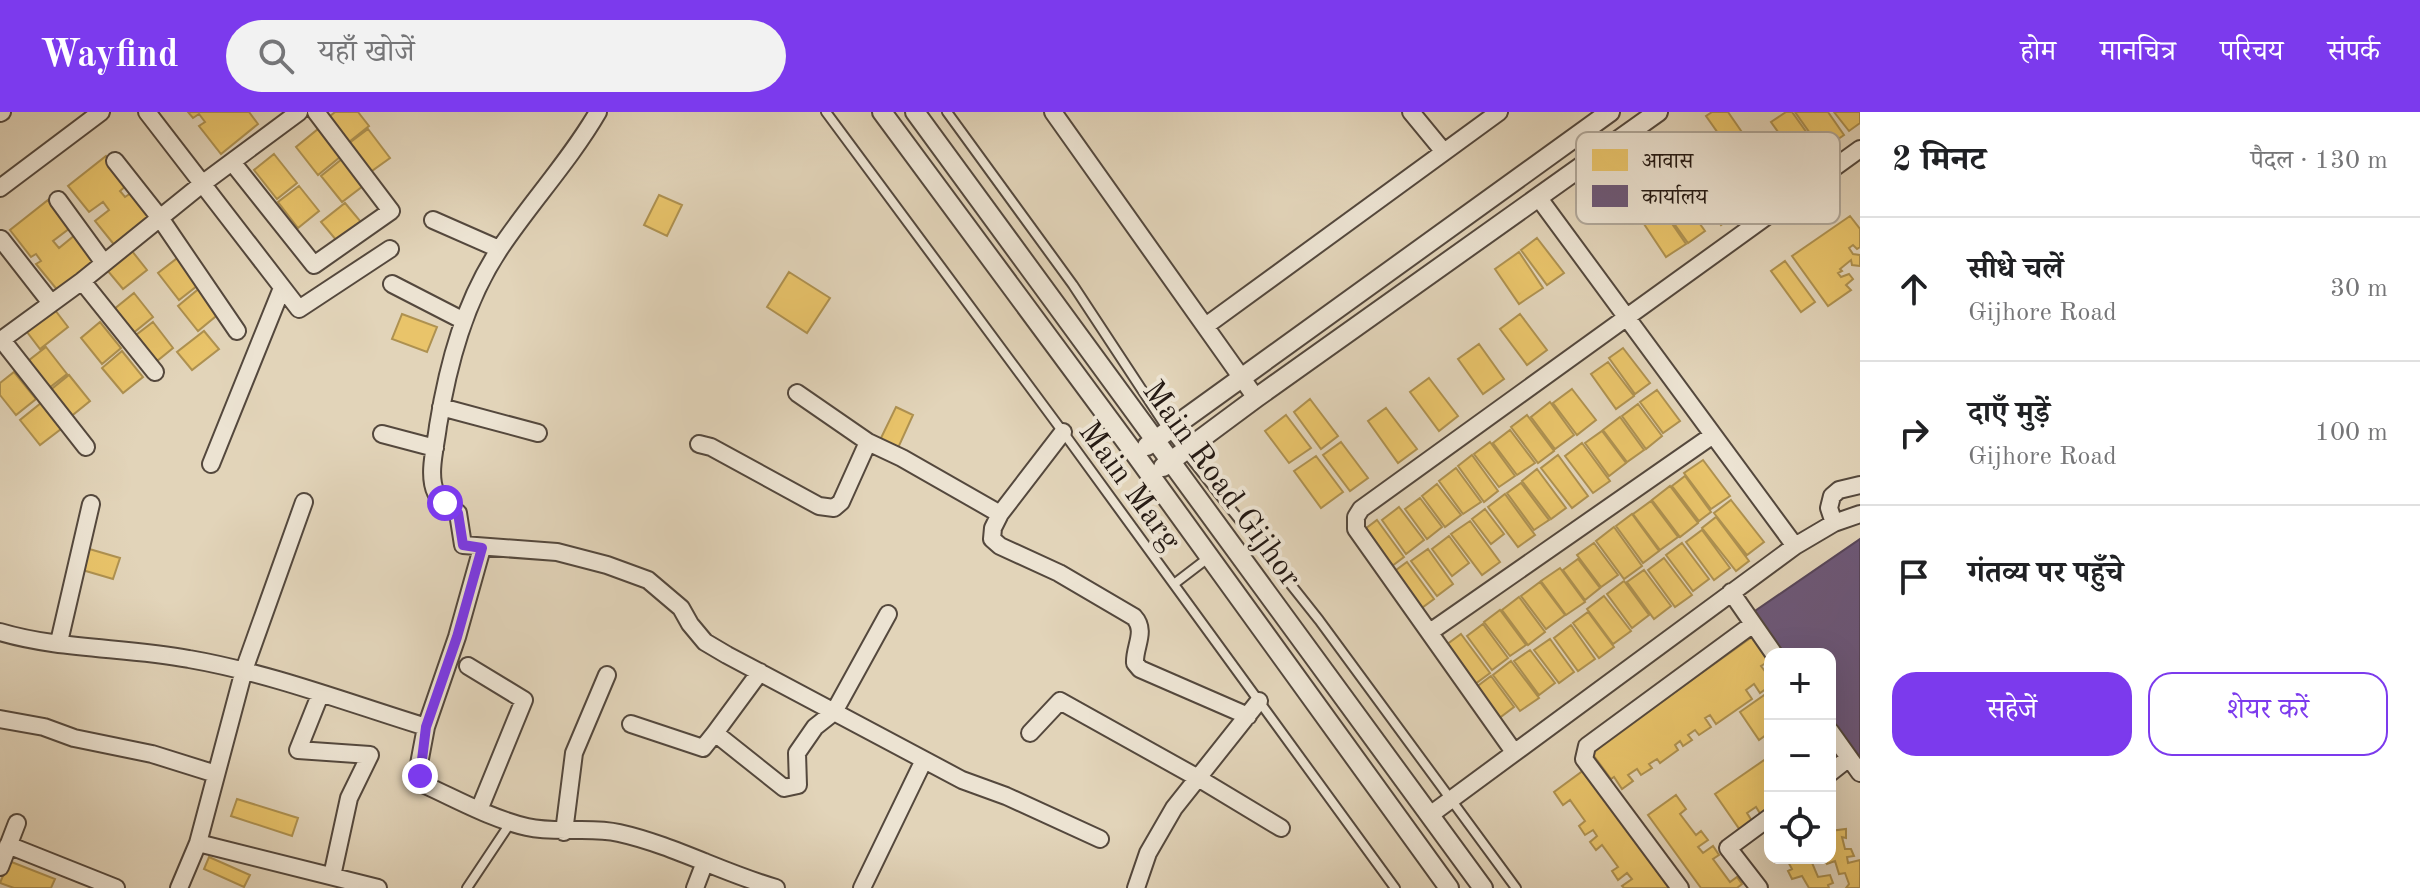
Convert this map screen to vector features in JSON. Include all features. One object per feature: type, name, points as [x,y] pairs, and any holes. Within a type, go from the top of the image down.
[{"type":"street","points":[[0,188],[101,112]]},
{"type":"street","points":[[147,112],[299,309],[390,249]]},
{"type":"street","points":[[232,162],[314,265],[391,211],[316,112]]},
{"type":"street","points":[[598,112],[586,133],[499,249],[480,284],[450,360],[435,448],[433,485],[436,495],[458,513],[463,545],[557,552],[648,580],[681,608],[705,642],[962,780],[1006,796],[1100,839]]},
{"type":"street","name":"Main Road Gijhor","points":[[882,112],[1135,454],[1449,888]]},
{"type":"street","name":"Main Road Gijhor","points":[[915,112],[1162,436],[1483,888]]},
{"type":"street","points":[[1053,112],[1256,398]]},
{"type":"street","points":[[1411,112],[1444,152]]},
{"type":"street","points":[[1207,325],[1499,112]]},
{"type":"street","points":[[1582,132],[1610,112]]},
{"type":"street","points":[[1630,132],[1658,112]]},
{"type":"street","points":[[86,447],[1,340],[82,281],[288,115]]},
{"type":"street","points":[[1135,454],[1576,137]]},
{"type":"street","points":[[1840,164],[1860,150]]},
{"type":"street","points":[[115,161],[160,218],[237,331]]},
{"type":"street","points":[[1150,477],[1576,170]]},
{"type":"street","points":[[1538,197],[1795,546]]},
{"type":"street","points":[[58,200],[104,263]]},
{"type":"street","points":[[433,220],[499,249]]},
{"type":"street","points":[[1514,752],[1356,529],[1356,517],[1361,509],[1756,224]]},
{"type":"street","points":[[1,239],[51,303]]},
{"type":"street","points":[[82,281],[155,372]]},
{"type":"street","points":[[392,284],[464,321]]},
{"type":"street","points":[[211,464],[282,288]]},
{"type":"street","points":[[797,393],[868,442],[1000,514]]},
{"type":"street","points":[[441,407],[538,433]]},
{"type":"street","points":[[1063,432],[1000,514],[993,528],[992,539],[1000,546],[1059,573],[1139,623],[1140,635],[1134,654],[1135,663],[1140,669],[1248,716]]},
{"type":"street","points":[[382,434],[435,448]]},
{"type":"street","points":[[1430,632],[1713,435]]},
{"type":"street","points":[[699,444],[711,447],[819,506],[834,508],[841,502],[868,442]]},
{"type":"street","points":[[1834,523],[1829,508],[1832,496],[1839,490],[1860,485]]},
{"type":"street","points":[[179,888],[198,843],[244,670],[304,502]]},
{"type":"street","points":[[59,642],[91,504]]},
{"type":"street","points":[[1430,815],[1795,546],[1834,523],[1860,514]]},
{"type":"street","points":[[482,548],[457,637],[426,727],[419,764],[425,785],[479,810],[527,827],[564,832],[615,832],[776,888]]},
{"type":"street","points":[[1731,592],[1770,648]]},
{"type":"street","points":[[715,733],[784,788],[798,785],[797,753],[815,727],[834,712],[888,614]]},
{"type":"street","points":[[1680,888],[1584,759],[1584,751],[1753,624]]},
{"type":"street","points":[[0,632],[186,658],[244,670],[426,727]]},
{"type":"street","points":[[468,666],[524,700],[479,810]]},
{"type":"street","points":[[631,724],[703,748],[760,672]]},
{"type":"street","points":[[564,832],[574,753],[607,675]]},
{"type":"street","points":[[320,695],[298,750],[370,755],[349,798],[332,876]]},
{"type":"street","points":[[1030,733],[1060,701],[1281,828]]},
{"type":"street","points":[[1136,888],[1148,853],[1174,808],[1259,701]]},
{"type":"street","points":[[0,719],[152,754],[216,774]]},
{"type":"street","points":[[1836,740],[1860,773]]},
{"type":"street","points":[[1836,768],[1849,758]]},
{"type":"street","points":[[862,888],[924,760]]},
{"type":"street","points":[[1759,888],[1728,848],[1764,821]]},
{"type":"street","points":[[0,867],[17,823]]},
{"type":"street","points":[[198,843],[378,888]]},
{"type":"street","points":[[8,845],[116,888]]},
{"type":"street","points":[[695,888],[705,862]]},
{"type":"lane","name":"Main Marg","points":[[826,112],[1395,888]]},
{"type":"lane","points":[[947,112],[1073,285],[1162,436]]},
{"type":"lane","points":[[1177,457],[1319,620],[1516,888]]},
{"type":"lane","points":[[1174,584],[1209,557]]},
{"type":"lane","points":[[467,888],[511,822]]},
{"type":"building: आवास","points":[[188,112],[249,112],[258,124],[221,154],[199,126],[205,122],[199,114],[193,118]]},
{"type":"building: आवास","points":[[335,112],[358,112],[369,126],[349,142],[329,117]]},
{"type":"building: आवास","points":[[1712,112],[1728,112],[1742,132],[1717,132],[1706,116]]},
{"type":"building: आवास","points":[[1786,112],[1792,112],[1806,132],[1778,132],[1771,122]]},
{"type":"building: आवास","points":[[1795,112],[1828,112],[1844,135],[1840,138],[1840,132],[1809,132]]},
{"type":"building: आवास","points":[[1834,112],[1860,112],[1860,123],[1849,131]]},
{"type":"building: आवास","points":[[318,129],[340,157],[318,175],[296,147]]},
{"type":"building: आवास","points":[[368,129],[390,158],[369,173],[348,144]]},
{"type":"building: आवास","points":[[274,154],[297,183],[277,199],[254,170]]},
{"type":"building: आवास","points":[[106,156],[128,184],[120,191],[125,197],[134,191],[155,217],[116,247],[95,221],[109,210],[103,202],[89,212],[68,186]]},
{"type":"building: आवास","points":[[342,159],[363,186],[342,202],[321,176]]},
{"type":"building: आवास","points":[[299,186],[319,211],[298,228],[278,202]]},
{"type":"building: आवास","points":[[659,195],[682,205],[667,236],[644,225]]},
{"type":"building: आवास","points":[[48,200],[70,228],[53,241],[59,248],[75,235],[97,262],[59,292],[36,264],[41,261],[36,254],[31,257],[10,230]]},
{"type":"building: आवास","points":[[345,203],[361,222],[337,241],[321,222]]},
{"type":"building: आवास","points":[[1850,216],[1860,229],[1860,247],[1857,249],[1853,245],[1849,248],[1853,254],[1860,255],[1860,266],[1852,265],[1851,260],[1840,269],[1842,271],[1838,273],[1841,277],[1849,274],[1853,279],[1846,285],[1851,290],[1828,306],[1792,256]]},
{"type":"building: आवास","points":[[1644,224],[1672,224],[1686,244],[1666,257]]},
{"type":"building: आवास","points":[[1674,224],[1700,224],[1705,231],[1688,243]]},
{"type":"building: आवास","points":[[1537,238],[1564,273],[1547,285],[1521,250]]},
{"type":"building: आवास","points":[[132,251],[147,270],[123,289],[107,270]]},
{"type":"building: आवास","points":[[1519,252],[1543,288],[1519,304],[1495,269]]},
{"type":"building: आवास","points":[[180,256],[202,282],[179,300],[158,273]]},
{"type":"building: आवास","points":[[1785,261],[1815,302],[1801,312],[1771,271]]},
{"type":"building: आवास","points":[[789,272],[830,298],[807,333],[767,307]]},
{"type":"building: आवास","points":[[201,287],[221,312],[198,331],[178,306]]},
{"type":"building: आवास","points":[[134,293],[153,317],[132,334],[113,310]]},
{"type":"building: आवास","points":[[55,310],[68,327],[40,349],[27,332]]},
{"type":"building: आवास","points":[[402,314],[437,327],[427,352],[392,339]]},
{"type":"building: आवास","points":[[1520,314],[1547,350],[1527,365],[1500,329]]},
{"type":"building: आवास","points":[[100,322],[121,348],[102,364],[81,338]]},
{"type":"building: आवास","points":[[153,322],[173,348],[157,361],[136,335]]},
{"type":"building: आवास","points":[[204,331],[219,349],[192,370],[177,352]]},
{"type":"building: आवास","points":[[1479,344],[1504,379],[1483,394],[1458,359]]},
{"type":"building: आवास","points":[[46,347],[67,374],[49,388],[28,361]]},
{"type":"building: आवास","points":[[1623,348],[1650,383],[1635,394],[1609,358]]},
{"type":"building: आवास","points":[[122,351],[143,377],[123,393],[102,368]]},
{"type":"building: आवास","points":[[1608,362],[1634,396],[1616,409],[1591,374]]},
{"type":"building: आवास","points":[[14,372],[36,399],[16,415],[0,395],[0,383]]},
{"type":"building: आवास","points":[[69,375],[90,401],[69,418],[48,392]]},
{"type":"building: आवास","points":[[1429,378],[1458,416],[1439,431],[1410,392]]},
{"type":"building: आवास","points":[[1572,389],[1596,420],[1577,435],[1553,403]]},
{"type":"building: आवास","points":[[1657,390],[1680,421],[1663,433],[1640,402]]},
{"type":"building: आवास","points":[[1310,399],[1338,436],[1321,449],[1294,412]]},
{"type":"building: आवास","points":[[1550,402],[1574,435],[1555,449],[1531,417]]},
{"type":"building: आवास","points":[[41,403],[61,429],[40,445],[20,420]]},
{"type":"building: आवास","points":[[1638,404],[1662,436],[1646,449],[1622,416]]},
{"type":"building: आवास","points":[[896,407],[913,415],[898,448],[880,440]]},
{"type":"building: आवास","points":[[1386,408],[1417,449],[1398,463],[1368,421]]},
{"type":"building: आवास","points":[[1286,415],[1311,448],[1289,463],[1265,431]]},
{"type":"building: आवास","points":[[1527,415],[1554,451],[1538,463],[1511,427]]},
{"type":"building: आवास","points":[[1620,417],[1644,450],[1627,462],[1603,430]]},
{"type":"building: आवास","points":[[1510,430],[1535,463],[1517,475],[1493,443]]},
{"type":"building: आवास","points":[[1602,431],[1626,463],[1609,476],[1585,443]]},
{"type":"building: आवास","points":[[1341,442],[1368,478],[1350,491],[1323,455]]},
{"type":"building: आवास","points":[[1490,442],[1515,476],[1499,487],[1474,454]]},
{"type":"building: आवास","points":[[1582,443],[1610,481],[1593,493],[1565,456]]},
{"type":"building: आवास","points":[[1472,455],[1498,491],[1484,502],[1458,466]]},
{"type":"building: आवास","points":[[1558,455],[1588,496],[1572,508],[1541,468]]},
{"type":"building: आवास","points":[[1316,456],[1343,492],[1321,508],[1294,471]]},
{"type":"building: आवास","points":[[1703,460],[1730,496],[1711,509],[1684,473]]},
{"type":"building: आवास","points":[[1456,468],[1481,502],[1463,514],[1439,481]]},
{"type":"building: आवास","points":[[1537,469],[1566,508],[1551,519],[1522,481]]},
{"type":"building: आवास","points":[[1685,476],[1711,512],[1699,521],[1672,486]]},
{"type":"building: आवास","points":[[1521,483],[1549,520],[1534,530],[1507,493]]},
{"type":"building: आवास","points":[[1437,484],[1461,515],[1445,527],[1422,496]]},
{"type":"building: आवास","points":[[1670,486],[1698,523],[1680,537],[1652,500]]},
{"type":"building: आवास","points":[[1505,494],[1535,535],[1518,547],[1488,507]]},
{"type":"building: आवास","points":[[1420,498],[1442,527],[1427,539],[1405,509]]},
{"type":"building: आवास","points":[[1731,500],[1764,542],[1747,555],[1714,513]]},
{"type":"building: आवास","points":[[1651,501],[1678,537],[1660,550],[1633,514]]},
{"type":"building: आवास","points":[[1399,507],[1424,540],[1406,554],[1382,520]]},
{"type":"building: आवास","points":[[1485,509],[1504,534],[1491,544],[1472,519]]},
{"type":"building: आवास","points":[[1632,514],[1659,551],[1643,563],[1616,526]]},
{"type":"building: आवास","points":[[1716,517],[1749,561],[1736,571],[1702,528]]},
{"type":"building: आवास","points":[[1377,520],[1404,557],[1388,569],[1361,532]]},
{"type":"building: आवास","points":[[1470,521],[1500,562],[1482,575],[1451,534]]},
{"type":"building: आवास","points":[[1614,527],[1642,566],[1624,579],[1596,541]]},
{"type":"building: आवास","points":[[1702,530],[1730,568],[1714,580],[1686,542]]},
{"type":"building: आवास","points":[[1449,536],[1469,563],[1452,576],[1432,549]]},
{"type":"building: आवास","points":[[1594,543],[1618,575],[1601,587],[1577,555]]},
{"type":"building: आवास","points":[[1682,543],[1709,579],[1693,591],[1666,555]]},
{"type":"building: आवास","points":[[86,548],[120,558],[113,579],[79,569]]},
{"type":"building: आवास","points":[[1428,549],[1453,584],[1437,596],[1411,561]]},
{"type":"building: आवास","points":[[1664,558],[1692,595],[1675,607],[1648,570]]},
{"type":"building: आवास","points":[[1578,559],[1600,588],[1585,600],[1563,570]]},
{"type":"building: आवास","points":[[1407,562],[1434,599],[1419,610],[1392,573]]},
{"type":"building: आवास","points":[[1560,568],[1585,602],[1566,615],[1541,581]]},
{"type":"building: आवास","points":[[1644,570],[1671,606],[1654,619],[1627,582]]},
{"type":"building: आवास","points":[[1624,581],[1649,615],[1632,628],[1607,594]]},
{"type":"building: आवास","points":[[1540,582],[1565,615],[1546,629],[1521,596]]},
{"type":"building: आवास","points":[[1604,596],[1631,631],[1613,644],[1587,609]]},
{"type":"building: आवास","points":[[1519,597],[1545,632],[1528,645],[1502,610]]},
{"type":"building: आवास","points":[[1500,610],[1526,645],[1510,656],[1484,622]]},
{"type":"building: आवास","points":[[1588,612],[1614,647],[1599,658],[1573,623]]},
{"type":"building: आवास","points":[[1483,624],[1508,658],[1492,670],[1467,636]]},
{"type":"building: आवास","points":[[1571,625],[1595,659],[1578,671],[1554,638]]},
{"type":"building: आवास","points":[[1461,634],[1490,673],[1471,687],[1442,648]]},
{"type":"building: आवास","points":[[1752,637],[1764,654],[1764,664],[1761,666],[1764,670],[1764,690],[1760,693],[1754,684],[1746,690],[1752,699],[1716,724],[1710,715],[1705,718],[1711,727],[1699,735],[1695,730],[1688,735],[1692,740],[1683,746],[1680,741],[1675,745],[1678,750],[1660,763],[1657,759],[1649,764],[1652,768],[1641,775],[1637,769],[1628,775],[1633,781],[1622,789],[1591,752]]},
{"type":"building: आवास","points":[[1550,639],[1574,672],[1559,683],[1534,650]]},
{"type":"building: आवास","points":[[1530,650],[1555,683],[1539,695],[1514,661]]},
{"type":"building: आवास","points":[[1511,661],[1539,698],[1520,711],[1493,675]]},
{"type":"building: आवास","points":[[1491,676],[1514,707],[1498,719],[1475,688]]},
{"type":"building: आवास","points":[[1764,695],[1764,736],[1759,740],[1740,712]]},
{"type":"building: आवास","points":[[1764,760],[1764,813],[1761,815],[1756,807],[1747,813],[1752,821],[1740,830],[1715,794]]},
{"type":"building: आवास","points":[[1584,770],[1669,888],[1624,888],[1622,886],[1632,879],[1627,873],[1618,880],[1612,871],[1618,867],[1602,845],[1596,850],[1590,842],[1597,836],[1593,830],[1585,835],[1579,826],[1585,821],[1570,800],[1563,805],[1554,792]]},
{"type":"building: आवास","points":[[1676,795],[1686,809],[1680,814],[1696,835],[1701,831],[1708,840],[1698,847],[1703,853],[1713,846],[1719,855],[1713,859],[1730,882],[1737,877],[1742,884],[1737,888],[1701,888],[1648,815]]},
{"type":"building: आवास","points":[[237,799],[298,818],[292,836],[231,816]]},
{"type":"building: आवास","points":[[1846,829],[1846,838],[1842,837],[1845,849],[1851,849],[1854,856],[1847,857],[1848,863],[1860,860],[1860,888],[1846,888],[1849,884],[1845,873],[1839,874],[1836,830]]},
{"type":"building: आवास","points":[[209,857],[250,875],[244,887],[204,869]]},
{"type":"building: आवास","points":[[9,861],[55,879],[51,888],[14,888],[0,883]]},
{"type":"building: आवास","points":[[1789,864],[1813,864],[1818,877],[1830,875],[1833,883],[1828,885],[1829,888],[1809,888],[1802,876],[1792,879],[1788,871],[1792,869]]},
{"type":"building: कार्यालय","points":[[1860,539],[1860,762],[1836,728],[1836,648],[1778,648],[1752,613]]},
{"type":"route","points":[[420,776],[419,764],[426,727],[457,637],[482,548],[463,545],[458,513],[445,503]]}]
